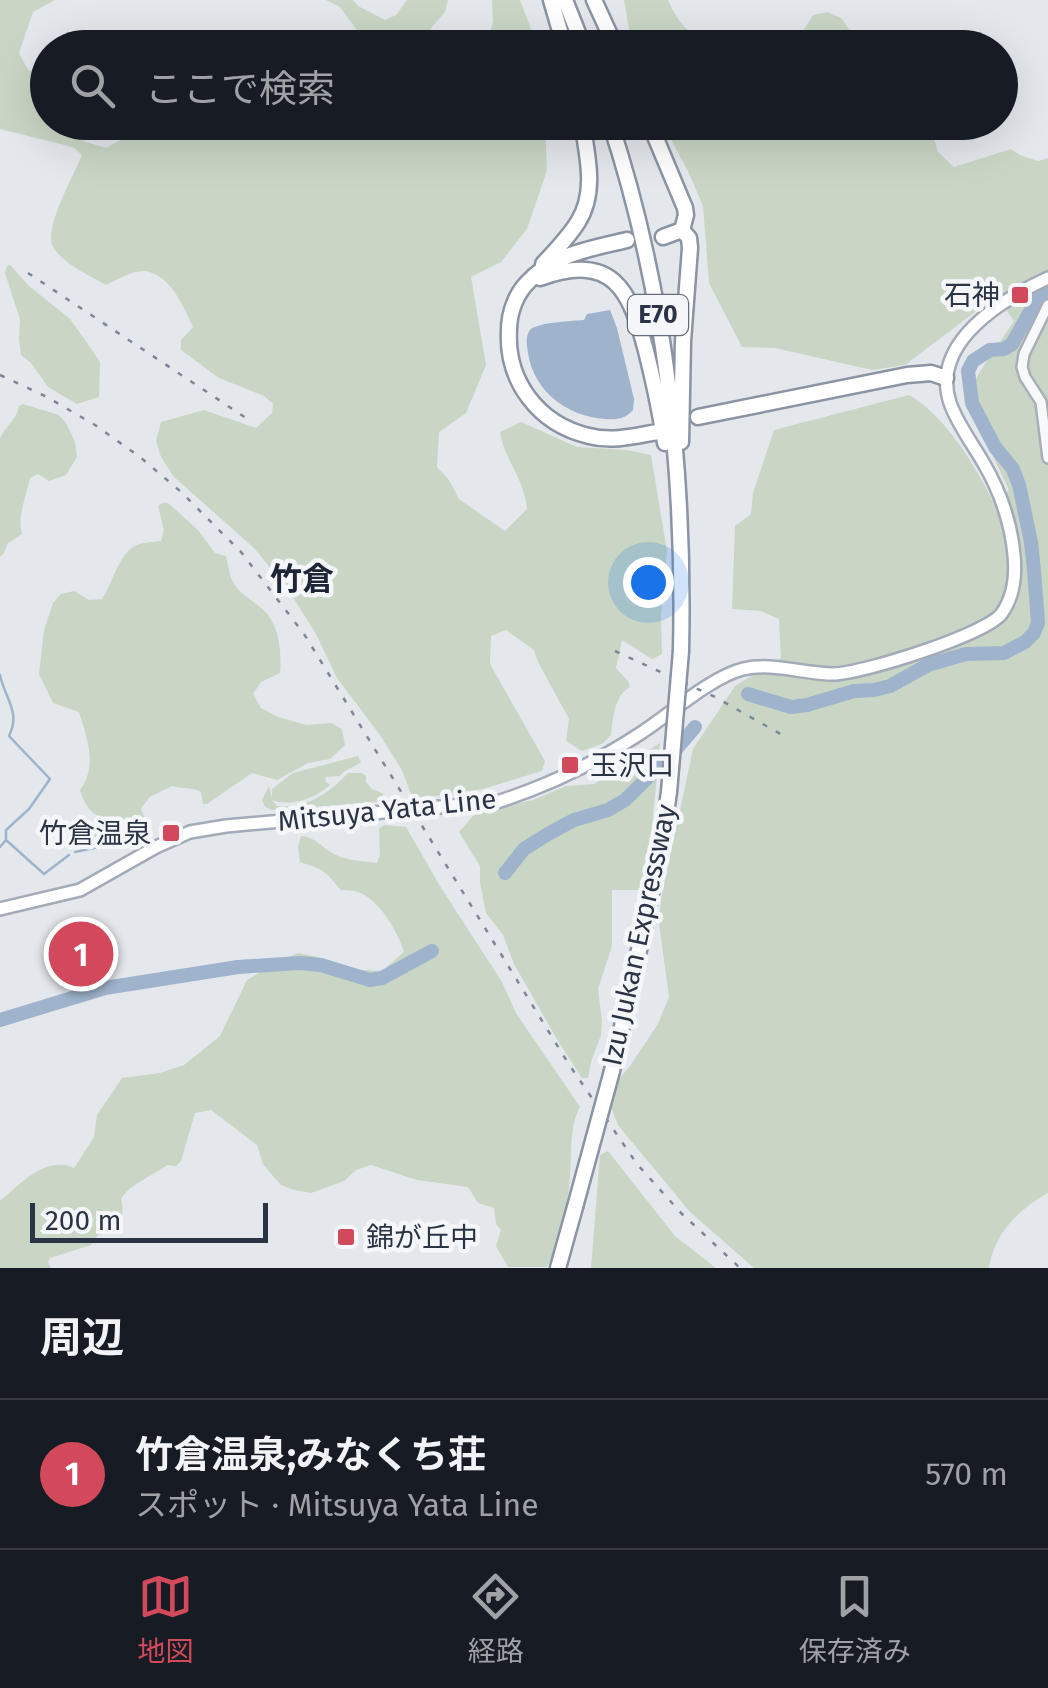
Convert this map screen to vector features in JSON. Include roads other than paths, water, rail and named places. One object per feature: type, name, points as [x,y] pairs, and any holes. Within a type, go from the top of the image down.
[{"type":"highway","points":[[550,0],[559,30]]},
{"type":"highway","points":[[565,0],[577,30]]},
{"type":"highway","points":[[594,0],[608,30]]},
{"type":"highway","points":[[585,140],[590,182],[587,201],[580,219],[514,306],[508,341],[511,366],[524,393],[561,426],[606,439],[657,429]]},
{"type":"highway","name":"Izu Jukan Expressway","points":[[558,1268],[612,1071],[662,842],[681,651],[680,512],[660,329],[649,268],[615,140]]},
{"type":"highway","points":[[657,140],[686,208],[682,230]]},
{"type":"highway","points":[[680,512],[683,340],[690,248],[689,238],[682,230]]},
{"type":"highway","points":[[664,234],[682,230]]},
{"type":"highway","points":[[535,279],[564,257],[627,242]]},
{"type":"highway","points":[[535,279],[572,269],[600,272],[622,289],[631,302],[657,393],[682,578]]},
{"type":"highway","points":[[698,420],[946,378]]},
{"type":"main road","points":[[946,378],[964,337],[980,320],[1005,301],[1048,278]]},
{"type":"main road","name":"Mitsuya Yata Line","points":[[0,908],[80,890],[190,832],[498,802],[597,759],[638,736],[714,682],[740,670],[756,667],[834,674],[856,672],[971,633],[998,619],[1014,581],[1011,530],[994,482],[949,400],[946,378]]},
{"type":"street","points":[[1048,305],[1024,354],[1022,367],[1042,402],[1048,458]]},
{"type":"water","points":[[610,310],[634,399],[630,413],[613,419],[578,413],[554,400],[531,367],[527,341],[528,332],[534,327],[584,320],[587,314]]},
{"type":"waterway","points":[[748,694],[791,707],[807,705],[854,691],[890,686],[928,665],[966,654],[1004,653],[1034,633],[1038,623],[1034,570],[1019,485],[972,403],[968,371],[973,361],[990,350],[1012,344],[1037,299],[1048,291]]},
{"type":"waterway","points":[[0,675],[13,712],[9,736],[50,779],[29,809],[6,830],[6,840],[0,847]]},
{"type":"waterway","points":[[505,873],[524,849],[548,834],[625,800],[695,727]]},
{"type":"waterway","points":[[75,852],[145,835]]},
{"type":"waterway","points":[[6,840],[44,874],[69,855]]},
{"type":"waterway","points":[[0,1020],[105,988],[238,967],[321,965],[370,980],[382,978],[432,951]]},
{"type":"railway","points":[[28,273],[249,420]]},
{"type":"railway","points":[[0,375],[95,425],[140,457],[241,552],[304,634],[568,1063],[637,1164],[681,1213],[740,1268]]},
{"type":"railway","points":[[615,651],[715,697],[784,736]]},
{"type":"place","name":"石神","points":[[1020,295]]},
{"type":"place","name":"玉沢口","points":[[570,765]]},
{"type":"place","name":"竹倉温泉","points":[[171,833]]},
{"type":"place","name":"竹倉温泉;みなくち荘","points":[[81,954]]},
{"type":"place","name":"錦が丘中","points":[[346,1237]]},
{"type":"district","name":"竹倉","points":[[302,579]]}]
